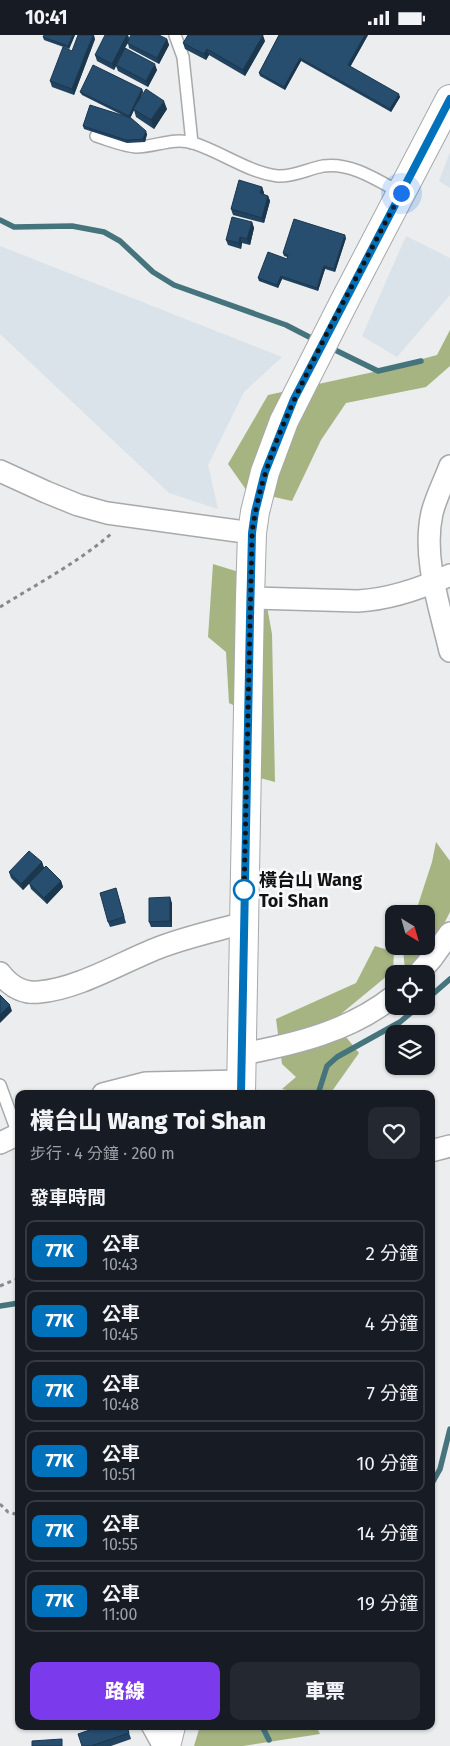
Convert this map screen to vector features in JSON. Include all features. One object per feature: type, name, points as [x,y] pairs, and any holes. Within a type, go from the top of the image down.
[{"type":"main road","points":[[241,1087],[250,598],[252,533],[255,512],[265,472],[294,399],[449,103]]},
{"type":"main road","points":[[166,1746],[170,1730]]},
{"type":"street","points":[[450,466],[432,513],[430,527],[430,561],[442,579],[450,651]]},
{"type":"street","points":[[0,471],[78,505],[130,517],[252,533]]},
{"type":"street","points":[[250,598],[372,600],[391,597],[442,579]]},
{"type":"street","points":[[0,973],[12,986],[25,991],[40,992],[60,988],[158,948],[202,933],[243,923]]},
{"type":"street","points":[[426,965],[450,933]]},
{"type":"street","points":[[242,1054],[311,1039],[368,1014],[385,1002]]},
{"type":"street","points":[[119,1090],[146,1083],[241,1087]]},
{"type":"street","points":[[0,1143],[15,1136]]},
{"type":"street","points":[[435,1150],[450,1146]]},
{"type":"lane","points":[[175,35],[183,57],[192,143]]},
{"type":"lane","points":[[96,136],[126,146],[136,147],[171,141],[192,143],[248,168],[282,176],[324,166],[336,166],[355,170],[401,193]]},
{"type":"lane","points":[[0,1085],[15,1126]]},
{"type":"lane","points":[[150,1730],[158,1746]]},
{"type":"path","points":[[0,607],[92,549],[130,517]]},
{"type":"path","points":[[0,1286],[15,1279]]},
{"type":"path","points":[[0,1503],[8,1512],[15,1514]]},
{"type":"shaded area","points":[[450,152],[450,188],[439,181]]},
{"type":"shaded area","points":[[406,236],[450,258],[450,295],[397,357],[362,336]]},
{"type":"shaded area","points":[[0,246],[282,357],[244,392],[208,465],[218,509],[169,493],[0,334]]},
{"type":"green space","points":[[450,330],[450,366],[426,387],[346,403],[321,440],[292,501],[247,491],[228,464],[268,395],[378,371],[437,355]]},
{"type":"green space","points":[[213,564],[262,579],[272,634],[275,782],[260,778],[261,719],[229,703],[226,652],[208,637]]},
{"type":"green space","points":[[436,842],[450,861],[450,912],[435,941],[435,905],[418,905],[432,862]]},
{"type":"green space","points":[[375,946],[385,949],[385,955],[394,955],[393,965],[385,965],[385,978],[336,1018],[320,1045],[346,1037],[359,1053],[333,1090],[282,1089],[296,1077],[282,1064],[276,1019],[356,983]]},
{"type":"green space","points":[[404,955],[426,955],[411,965],[405,965]]},
{"type":"green space","points":[[199,1730],[318,1730],[320,1734],[243,1746],[194,1746]]},
{"type":"building","points":[[44,35],[73,35],[68,46],[43,37]]},
{"type":"building","points":[[78,35],[93,35],[72,89],[50,81],[63,47],[72,51]]},
{"type":"building","points":[[105,35],[127,35],[112,64],[95,55]]},
{"type":"building","points":[[131,35],[159,35],[167,39],[157,58],[127,43]]},
{"type":"building","points":[[188,35],[263,35],[243,70],[207,49],[204,54],[183,43]]},
{"type":"building","points":[[279,35],[365,35],[348,65],[399,94],[390,109],[300,58],[284,87],[259,73]]},
{"type":"building","points":[[125,48],[155,64],[146,81],[116,65]]},
{"type":"building","points":[[93,65],[142,89],[129,116],[80,92]]},
{"type":"building","points":[[146,89],[164,101],[151,120],[133,109]]},
{"type":"building","points":[[90,105],[131,118],[146,131],[143,139],[126,140],[83,126]]},
{"type":"building","points":[[239,180],[262,187],[260,193],[268,196],[262,218],[231,209]]},
{"type":"building","points":[[232,217],[252,222],[247,239],[240,237],[239,243],[226,240]]},
{"type":"building","points":[[294,219],[345,235],[334,269],[324,266],[317,288],[281,276],[277,285],[258,278],[268,252],[287,259],[288,255],[283,253]]},
{"type":"building","points":[[29,851],[42,862],[21,884],[9,872]]},
{"type":"building","points":[[46,866],[61,881],[44,898],[29,883]]},
{"type":"building","points":[[116,888],[124,917],[108,922],[100,893]]},
{"type":"building","points":[[170,897],[170,921],[149,922],[149,898]]},
{"type":"building","points":[[0,995],[10,1005],[0,1015]]},
{"type":"building","points":[[90,1730],[128,1730],[129,1733],[91,1746],[82,1746],[78,1734]]},
{"type":"building","points":[[62,1739],[62,1746],[32,1746],[32,1741]]},
{"type":"waterway","points":[[0,220],[14,227],[72,226],[104,232],[120,241],[153,272],[174,285],[286,325],[317,341]]},
{"type":"waterway","points":[[329,347],[378,371],[421,361]]},
{"type":"waterway","points":[[435,992],[450,979]]},
{"type":"waterway","points":[[319,1090],[327,1066],[337,1057],[400,1022],[408,1015]]},
{"type":"waterway","points":[[0,1306],[15,1304]]},
{"type":"waterway","points":[[435,1478],[440,1469],[450,1429]]},
{"type":"waterway","points":[[264,1730],[269,1740]]},
{"type":"bus line","name":"77K","points":[[241,1090],[252,533],[255,512],[265,472],[294,399],[450,99]]},
{"type":"place","name":"橫台山 Wang Toi Shan","points":[[244,890]]},
{"type":"route","points":[[244,890],[244,893],[252,533],[255,512],[265,472],[294,399],[401,193]]}]
